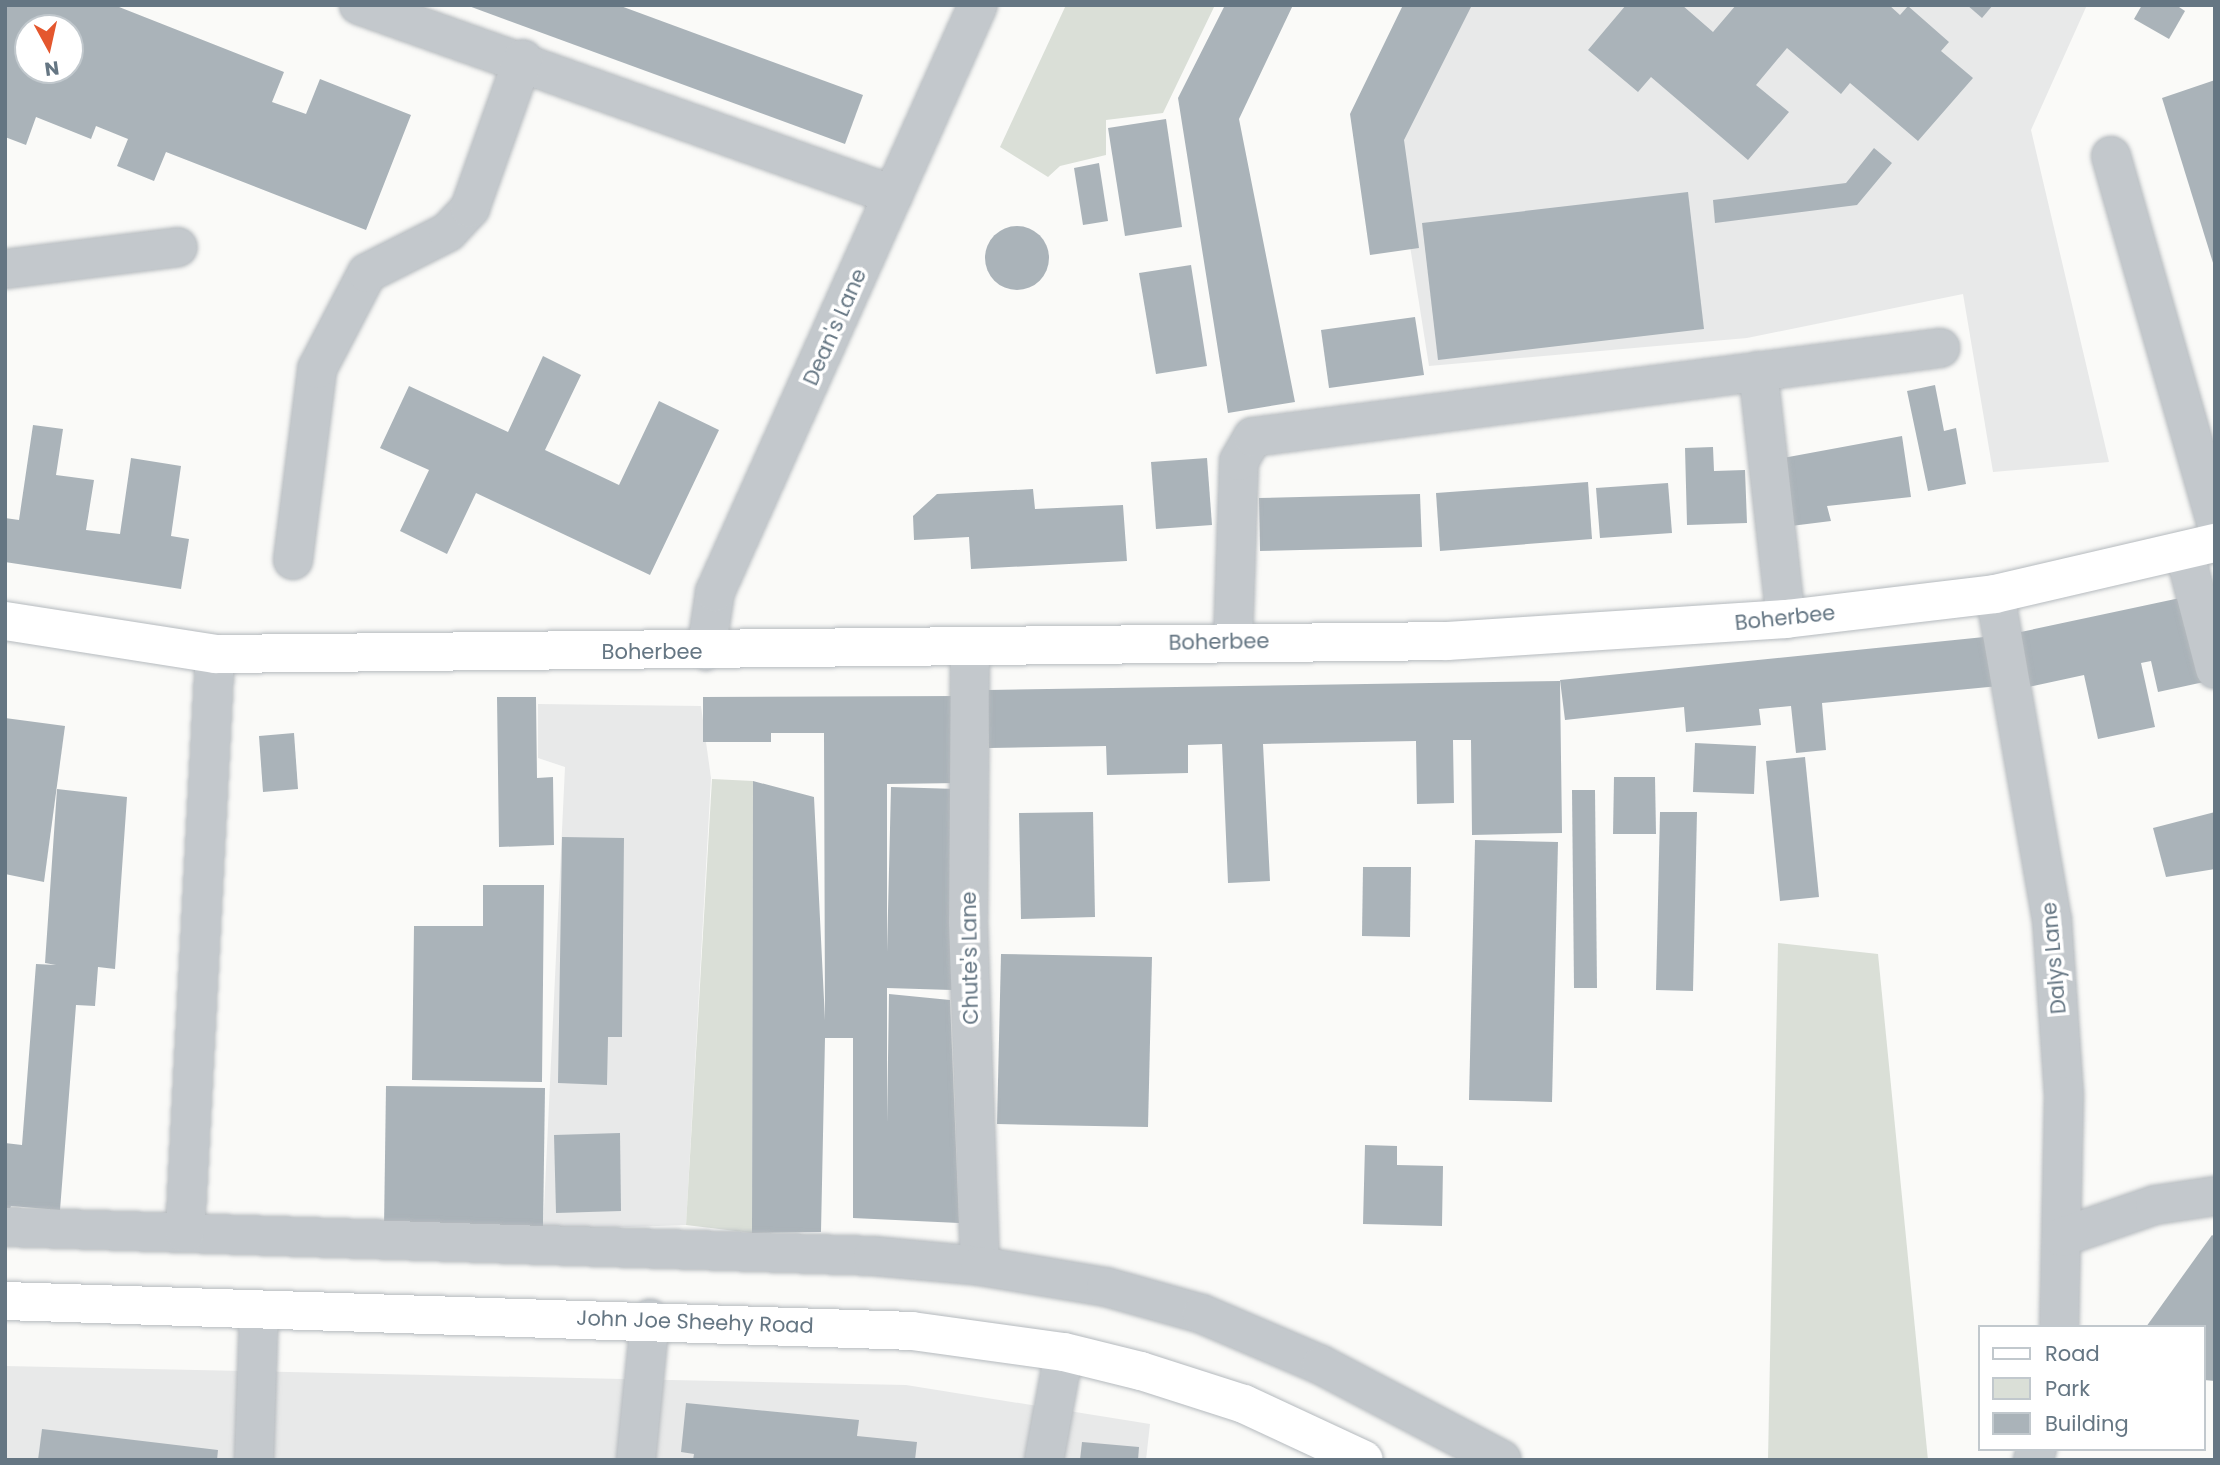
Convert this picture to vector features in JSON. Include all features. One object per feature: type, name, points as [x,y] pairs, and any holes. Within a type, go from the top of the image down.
[{"type":"main road","name":"Boherbee","points":[[5,621],[215,654],[971,649],[1233,641],[1447,641],[1786,619],[1995,594],[2199,546]]},
{"type":"main road","name":"John Joe Sheehy Road","points":[[5,1301],[259,1311],[650,1319],[912,1331],[1064,1352],[1244,1404],[1364,1460]]},
{"type":"street","points":[[359,5],[523,59],[892,195]]},
{"type":"street","name":"Dean's Lane","points":[[706,651],[715,592],[978,5]]},
{"type":"street","points":[[293,560],[317,369],[367,273],[448,232],[470,208],[523,59]]},
{"type":"street","points":[[2111,156],[2215,518]]},
{"type":"street","points":[[5,269],[178,247]]},
{"type":"street","points":[[1233,641],[1239,461],[1253,437],[1940,348]]},
{"type":"street","points":[[1759,371],[1786,619]]},
{"type":"street","points":[[2199,546],[2215,669]]},
{"type":"street","name":"Dalys Lane","points":[[1995,594],[2052,919],[2064,1097],[2059,1325]]},
{"type":"street","name":"Chute's Lane","points":[[971,649],[968,922],[980,1266]]},
{"type":"street","points":[[185,1233],[215,654]]},
{"type":"street","points":[[2062,1237],[2155,1205],[2215,1196]]},
{"type":"street","points":[[5,1227],[873,1256],[980,1266],[1106,1287],[1202,1314],[1321,1366],[1502,1460]]},
{"type":"street","points":[[254,1460],[259,1311]]},
{"type":"street","points":[[636,1460],[650,1319]]},
{"type":"street","points":[[1044,1460],[1064,1352]]},
{"type":"shaded area","points":[[1459,5],[2087,5],[2031,130],[2109,462],[1993,472],[1963,294],[1747,338],[1429,366],[1392,132]]},
{"type":"shaded area","points":[[538,704],[701,706],[711,778],[686,1225],[543,1230],[565,767],[538,758]]},
{"type":"shaded area","points":[[5,1366],[906,1385],[1150,1424],[1146,1460],[5,1460]]},
{"type":"green space","points":[[1066,5],[1215,5],[1163,113],[1106,120],[1106,155],[1060,166],[1048,177],[1000,147]]},
{"type":"green space","points":[[712,779],[753,781],[752,1233],[686,1225]]},
{"type":"green space","points":[[1778,943],[1878,954],[1928,1460],[1768,1460]]},
{"type":"building","points":[[5,5],[114,5],[284,72],[272,102],[306,114],[320,79],[411,115],[366,230],[166,152],[154,181],[117,166],[128,139],[96,126],[91,139],[36,117],[26,145],[5,137]]},
{"type":"building","points":[[466,5],[618,5],[863,95],[845,144]]},
{"type":"building","points":[[1225,5],[1293,5],[1239,119],[1295,402],[1228,413],[1178,98]]},
{"type":"building","points":[[1403,5],[1472,5],[1404,140],[1419,248],[1370,255],[1350,114]]},
{"type":"building","points":[[1626,5],[1682,5],[1713,32],[1736,5],[1889,5],[1900,15],[1908,6],[1949,42],[1941,51],[1973,78],[1918,141],[1850,83],[1841,94],[1787,48],[1756,85],[1789,112],[1748,160],[1651,77],[1638,92],[1588,50]]},
{"type":"building","points":[[1967,5],[1993,5],[1982,18]]},
{"type":"building","points":[[2142,5],[2176,5],[2185,11],[2169,39],[2134,19]]},
{"type":"building","points":[[2215,80],[2215,266],[2214,266],[2162,98]]},
{"type":"building","points":[[1166,119],[1182,227],[1125,236],[1108,128]]},
{"type":"building","points":[[1874,148],[1892,163],[1857,205],[1715,223],[1713,200],[1846,183]]},
{"type":"building","points":[[1099,163],[1108,221],[1083,225],[1074,168]]},
{"type":"building","points":[[1688,192],[1704,329],[1438,360],[1422,223]]},
{"type":"building","points":[[1017,226],[1029,228],[1040,235],[1047,246],[1047,270],[1040,281],[1029,288],[1017,290],[1005,288],[994,281],[987,270],[985,258],[987,246],[994,235],[1005,228]]},
{"type":"building","points":[[1191,265],[1207,366],[1156,374],[1139,273]]},
{"type":"building","points":[[1415,317],[1424,375],[1329,388],[1321,330]]},
{"type":"building","points":[[543,356],[581,375],[545,450],[619,485],[659,401],[719,430],[650,575],[476,493],[447,554],[400,531],[429,470],[380,448],[409,386],[508,432]]},
{"type":"building","points":[[1935,385],[1944,431],[1956,428],[1966,484],[1928,491],[1907,391]]},
{"type":"building","points":[[33,425],[63,429],[56,475],[94,480],[86,530],[120,534],[131,458],[181,466],[171,536],[189,539],[181,589],[5,562],[5,518],[19,520]]},
{"type":"building","points":[[1902,436],[1911,497],[1827,506],[1831,521],[1791,526],[1783,458]]},
{"type":"building","points":[[1713,447],[1714,471],[1745,470],[1747,523],[1687,525],[1685,448]]},
{"type":"building","points":[[1207,458],[1212,525],[1156,529],[1151,462]]},
{"type":"building","points":[[1588,482],[1592,539],[1440,551],[1436,493]]},
{"type":"building","points":[[1668,483],[1672,533],[1600,538],[1596,488]]},
{"type":"building","points":[[1033,489],[1035,509],[1123,505],[1127,561],[971,569],[969,537],[914,540],[913,516],[937,494]]},
{"type":"building","points":[[1420,494],[1422,547],[1260,551],[1259,498]]},
{"type":"building","points":[[2180,598],[2204,682],[2158,692],[2151,661],[2141,663],[2155,727],[2098,739],[2084,675],[2028,687],[2016,633]]},
{"type":"building","points":[[1994,636],[1999,686],[1822,703],[1826,750],[1796,753],[1791,706],[1759,709],[1761,725],[1686,732],[1684,707],[1565,720],[1560,680]]},
{"type":"building","points":[[1560,681],[1562,833],[1472,835],[1471,740],[1453,740],[1454,803],[1417,804],[1416,741],[1263,744],[1270,881],[1228,883],[1222,744],[1188,745],[1188,773],[1107,775],[1106,746],[989,748],[988,690]]},
{"type":"building","points":[[960,696],[960,783],[887,784],[887,952],[891,787],[957,789],[952,990],[887,988],[887,1123],[889,994],[950,1000],[959,1223],[853,1218],[853,1038],[825,1038],[821,1232],[752,1233],[753,781],[814,797],[825,1020],[824,733],[771,733],[771,742],[703,742],[703,697]]},
{"type":"building","points":[[497,697],[536,697],[537,778],[553,777],[554,845],[499,847]]},
{"type":"building","points":[[5,718],[65,726],[44,882],[5,874]]},
{"type":"building","points":[[294,733],[298,789],[263,792],[259,736]]},
{"type":"building","points":[[1695,743],[1756,746],[1754,794],[1693,792]]},
{"type":"building","points":[[1805,757],[1819,897],[1780,901],[1766,761]]},
{"type":"building","points":[[1614,777],[1655,777],[1656,834],[1613,834]]},
{"type":"building","points":[[57,789],[127,797],[115,969],[98,967],[95,1006],[76,1005],[60,1210],[11,1206],[5,1220],[5,1143],[22,1145],[36,964],[56,965],[45,963]]},
{"type":"building","points":[[1572,790],[1595,790],[1597,988],[1574,988]]},
{"type":"building","points":[[1093,812],[1095,917],[1021,919],[1019,813]]},
{"type":"building","points":[[1660,812],[1697,812],[1693,991],[1656,990]]},
{"type":"building","points":[[2215,812],[2215,869],[2166,877],[2153,828]]},
{"type":"building","points":[[562,837],[624,838],[622,1037],[608,1037],[607,1085],[558,1083]]},
{"type":"building","points":[[1475,840],[1558,842],[1552,1102],[1469,1100]]},
{"type":"building","points":[[1363,867],[1411,867],[1410,937],[1362,936]]},
{"type":"building","points":[[483,885],[544,885],[542,1082],[412,1080],[414,926],[483,926]]},
{"type":"building","points":[[1001,954],[1152,957],[1148,1127],[997,1124]]},
{"type":"building","points":[[386,1086],[545,1088],[543,1230],[384,1228]]},
{"type":"building","points":[[620,1133],[621,1211],[556,1213],[554,1135]]},
{"type":"building","points":[[1365,1145],[1397,1146],[1397,1165],[1443,1166],[1442,1226],[1363,1224]]},
{"type":"building","points":[[2212,1235],[2215,1237],[2215,1381],[2206,1380],[2206,1325],[2147,1325]]},
{"type":"building","points":[[686,1403],[859,1420],[857,1436],[917,1442],[915,1460],[693,1460],[694,1454],[681,1452]]},
{"type":"building","points":[[42,1429],[218,1450],[217,1460],[38,1460]]},
{"type":"building","points":[[1082,1442],[1139,1447],[1138,1460],[1080,1460]]}]
